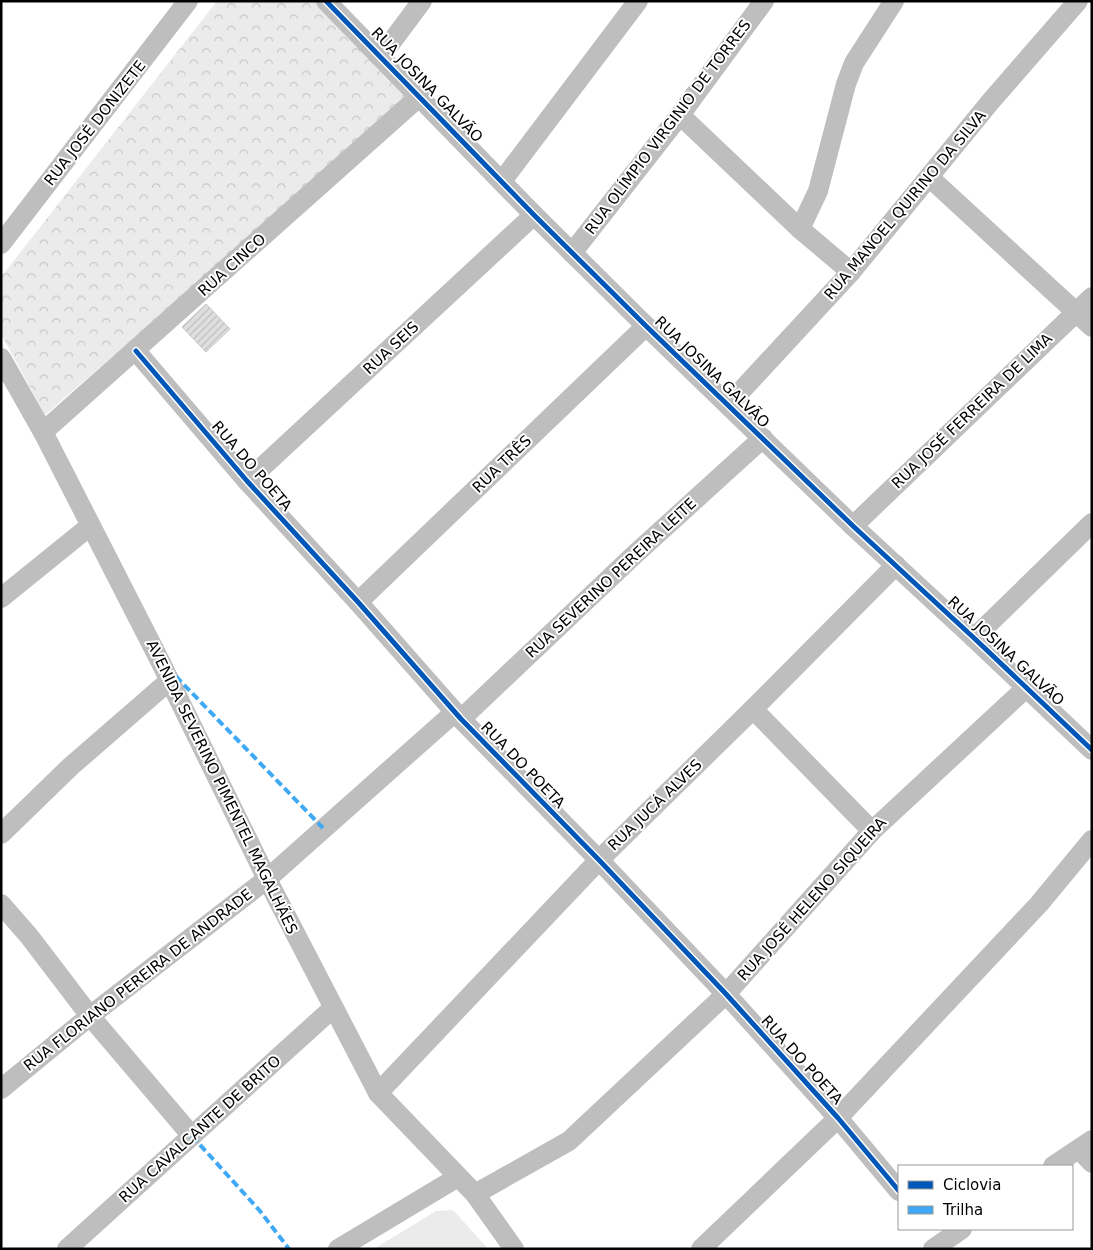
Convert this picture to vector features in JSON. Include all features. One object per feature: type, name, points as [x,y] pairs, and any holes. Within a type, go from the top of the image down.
[{"type":"street","name":"RUA JOSÉ DONIZETE","points":[[1,244],[188,1]]},
{"type":"street","name":"RUA JOSINA GALVÃO","points":[[326,1],[534,215],[646,326],[853,526],[1092,750]]},
{"type":"street","points":[[381,56],[422,1]]},
{"type":"street","points":[[502,180],[638,1]]},
{"type":"street","name":"RUA OLÍMPIO VIRGINIO DE TORRES","points":[[572,253],[680,115],[764,1]]},
{"type":"street","points":[[800,229],[818,192],[846,84],[854,63],[894,1]]},
{"type":"street","name":"RUA MANOEL QUIRINO DA SILVA","points":[[728,405],[851,272],[991,100],[1078,1]]},
{"type":"street","name":"RUA CINCO","points":[[43,432],[420,96]]},
{"type":"street","points":[[680,115],[800,229],[851,272]]},
{"type":"street","points":[[929,177],[1092,327]]},
{"type":"street","name":"RUA SEIS","points":[[247,481],[534,215]]},
{"type":"street","name":"RUA JOSÉ FERREIRA DE LIMA","points":[[853,526],[1092,297]]},
{"type":"street","name":"RUA TRÊS","points":[[358,602],[646,326]]},
{"type":"street","name":"RUA DO POETA","points":[[136,351],[247,481],[458,715],[726,994],[838,1118],[898,1190]]},
{"type":"street","name":"AVENIDA SEVERINO PIMENTEL MAGALHÃES","points":[[1,358],[43,432],[267,879],[378,1093],[475,1194],[514,1249]]},
{"type":"street","name":"RUA SEVERINO PEREIRA LEITE","points":[[458,715],[762,438]]},
{"type":"street","points":[[974,638],[1092,523]]},
{"type":"street","points":[[1,598],[90,526]]},
{"type":"street","name":"RUA JUCÁ ALVES","points":[[378,1093],[599,860],[896,565]]},
{"type":"street","points":[[1,834],[70,767],[169,681]]},
{"type":"street","name":"RUA JOSÉ HELENO SIQUEIRA","points":[[475,1194],[569,1141],[726,994],[872,831],[1026,687]]},
{"type":"street","points":[[752,709],[872,831]]},
{"type":"street","name":"RUA FLORIANO PEREIRA DE ANDRADE","points":[[1,1089],[90,1016],[267,879],[458,715]]},
{"type":"street","points":[[701,1249],[838,1118],[1039,904],[1092,840]]},
{"type":"street","points":[[1,904],[29,936],[90,1016],[192,1136]]},
{"type":"street","name":"RUA CAVALCANTE DE BRITO","points":[[67,1249],[334,1008]]},
{"type":"street","points":[[1055,1165],[1088,1150]]},
{"type":"street","points":[[338,1249],[458,1177]]},
{"type":"street","points":[[938,1242],[960,1230]]},
{"type":"green space","points":[[217,1],[322,1],[405,89],[405,101],[45,415],[1,334],[1,277]]},
{"type":"green space","points":[[453,1210],[488,1249],[374,1249],[436,1211]]},
{"type":"building","points":[[206,304],[230,329],[206,352],[182,327]]},
{"type":"marked path","points":[[159,659],[323,828]]},
{"type":"marked path","points":[[192,1136],[260,1211],[289,1249]]},
{"type":"cycle path","points":[[326,1],[534,215],[646,326],[853,526],[1092,750]]},
{"type":"cycle path","points":[[136,351],[247,481],[358,602],[461,719],[599,860],[726,994],[838,1118],[898,1190]]}]
